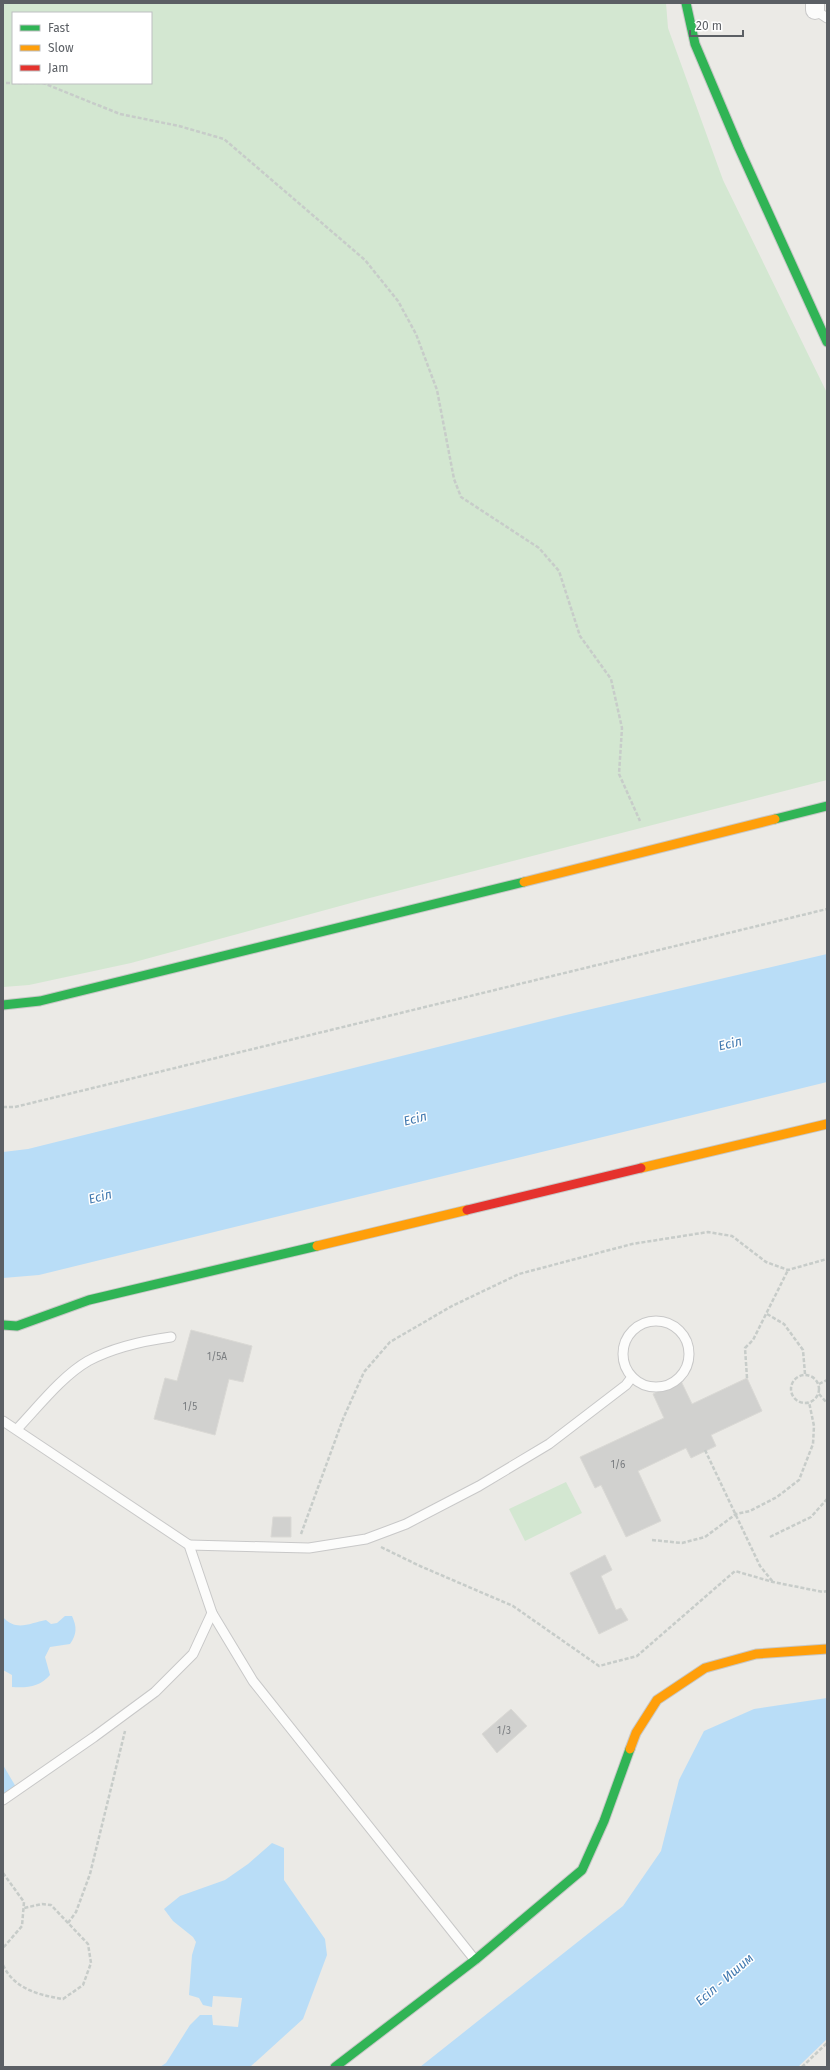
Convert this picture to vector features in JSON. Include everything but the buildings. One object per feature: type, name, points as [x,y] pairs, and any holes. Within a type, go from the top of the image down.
[{"type":"street","points":[[686,3],[695,44],[739,148],[827,342]]},
{"type":"street","points":[[3,1005],[40,1001],[260,948],[827,806]]},
{"type":"street","points":[[3,1325],[17,1326],[90,1300],[827,1124]]},
{"type":"street","points":[[335,2067],[475,1960],[582,1870],[604,1821],[636,1733],[657,1700],[705,1668],[756,1654],[827,1649]]},
{"type":"lane","points":[[655,1320],[674,1325],[686,1338],[690,1357],[683,1375],[667,1386],[648,1386],[632,1377],[623,1360],[624,1347],[625,1341],[637,1326],[655,1320]]},
{"type":"lane","points":[[17,1429],[62,1382],[88,1362],[137,1342],[171,1337]]},
{"type":"lane","points":[[3,1421],[189,1545],[309,1548],[366,1539],[406,1524],[479,1486],[550,1444],[626,1385],[632,1377]]},
{"type":"lane","points":[[189,1545],[212,1614],[252,1682],[475,1960]]},
{"type":"lane","points":[[3,1800],[155,1692],[193,1654],[212,1614]]},
{"type":"path","points":[[6,83],[12,83]]},
{"type":"path","points":[[45,84],[120,114],[179,126],[224,139],[365,260],[398,301],[416,334],[437,390],[454,480],[461,497],[539,548],[559,571],[580,636],[611,678],[622,728],[619,774],[640,821]]},
{"type":"path","points":[[3,1107],[15,1107],[827,909]]},
{"type":"path","points":[[296,1548],[343,1419],[364,1372],[390,1342],[452,1306],[519,1274],[632,1244],[708,1232],[732,1236],[766,1262],[788,1270],[827,1259]]},
{"type":"path","points":[[747,1378],[745,1348],[753,1340],[788,1270]]},
{"type":"path","points":[[767,1314],[784,1324],[804,1350],[805,1374]]},
{"type":"path","points":[[805,1374],[814,1377],[819,1384],[818,1394],[813,1401],[804,1404],[796,1401],[790,1393],[791,1384],[796,1377],[805,1374]]},
{"type":"path","points":[[819,1384],[827,1380]]},
{"type":"path","points":[[818,1394],[827,1403]]},
{"type":"path","points":[[652,1540],[682,1543],[705,1537],[736,1514],[750,1511],[777,1497],[799,1480],[813,1444],[814,1426],[809,1402]]},
{"type":"path","points":[[705,1450],[760,1566],[773,1582]]},
{"type":"path","points":[[770,1536],[811,1517],[827,1499]]},
{"type":"path","points":[[366,1539],[420,1566],[513,1606],[599,1666],[637,1656],[735,1571],[773,1582],[823,1592],[827,1591]]},
{"type":"path","points":[[68,1923],[76,1912],[90,1874],[124,1740],[127,1713]]},
{"type":"path","points":[[3,1873],[24,1902],[22,1926],[3,1948]]},
{"type":"path","points":[[3,1965],[24,1988],[42,1995],[63,1999],[83,1985],[91,1963],[88,1944],[51,1905],[42,1904],[24,1908]]},
{"type":"path","points":[[802,2067],[827,2043]]},
{"type":"green space","points":[[3,3],[666,3],[668,28],[723,180],[827,393],[827,780],[362,900],[131,963],[29,985],[3,987]]},
{"type":"green space","points":[[566,1482],[582,1513],[525,1541],[509,1509]]},
{"type":"water","name":"Есіл","points":[[827,954],[827,1082],[39,1275],[3,1278],[3,1152],[28,1149],[566,1015]]},
{"type":"water","points":[[65,1616],[72,1616],[75,1624],[75,1634],[70,1644],[50,1647],[45,1657],[50,1675],[42,1682],[33,1686],[12,1687],[12,1675],[3,1670],[3,1617],[8,1622],[13,1624],[23,1625],[46,1620],[51,1624],[57,1623]]},
{"type":"water","name":"Есіл - Ишим","points":[[827,1698],[827,2039],[798,2067],[420,2067],[623,1906],[661,1851],[679,1780],[704,1731],[754,1709]]},
{"type":"water","points":[[3,1765],[16,1787],[3,1795]]},
{"type":"water","points":[[272,1843],[284,1848],[284,1880],[325,1939],[327,1955],[303,2019],[250,2067],[160,2067],[166,2063],[190,2025],[200,2015],[212,2015],[213,2025],[238,2027],[242,1998],[213,1996],[212,2007],[203,2005],[199,1998],[189,1995],[192,1955],[196,1942],[193,1937],[173,1921],[164,1909],[180,1896],[225,1880],[248,1864]]},
{"type":"traffic: fast","points":[[686,3],[695,44],[739,148],[827,342]]},
{"type":"traffic: fast","points":[[775,819],[827,806]]},
{"type":"traffic: fast","points":[[3,1005],[40,1001],[524,882]]},
{"type":"traffic: fast","points":[[3,1325],[17,1326],[89,1300],[317,1246]]},
{"type":"traffic: fast","points":[[335,2067],[475,1960],[582,1870],[604,1821],[630,1749]]},
{"type":"traffic: slow","points":[[524,882],[775,819]]},
{"type":"traffic: slow","points":[[641,1168],[827,1124]]},
{"type":"traffic: slow","points":[[317,1246],[467,1210]]},
{"type":"traffic: slow","points":[[630,1749],[636,1733],[657,1700],[705,1668],[756,1654],[827,1649]]},
{"type":"traffic: jam","points":[[467,1210],[641,1168]]}]
